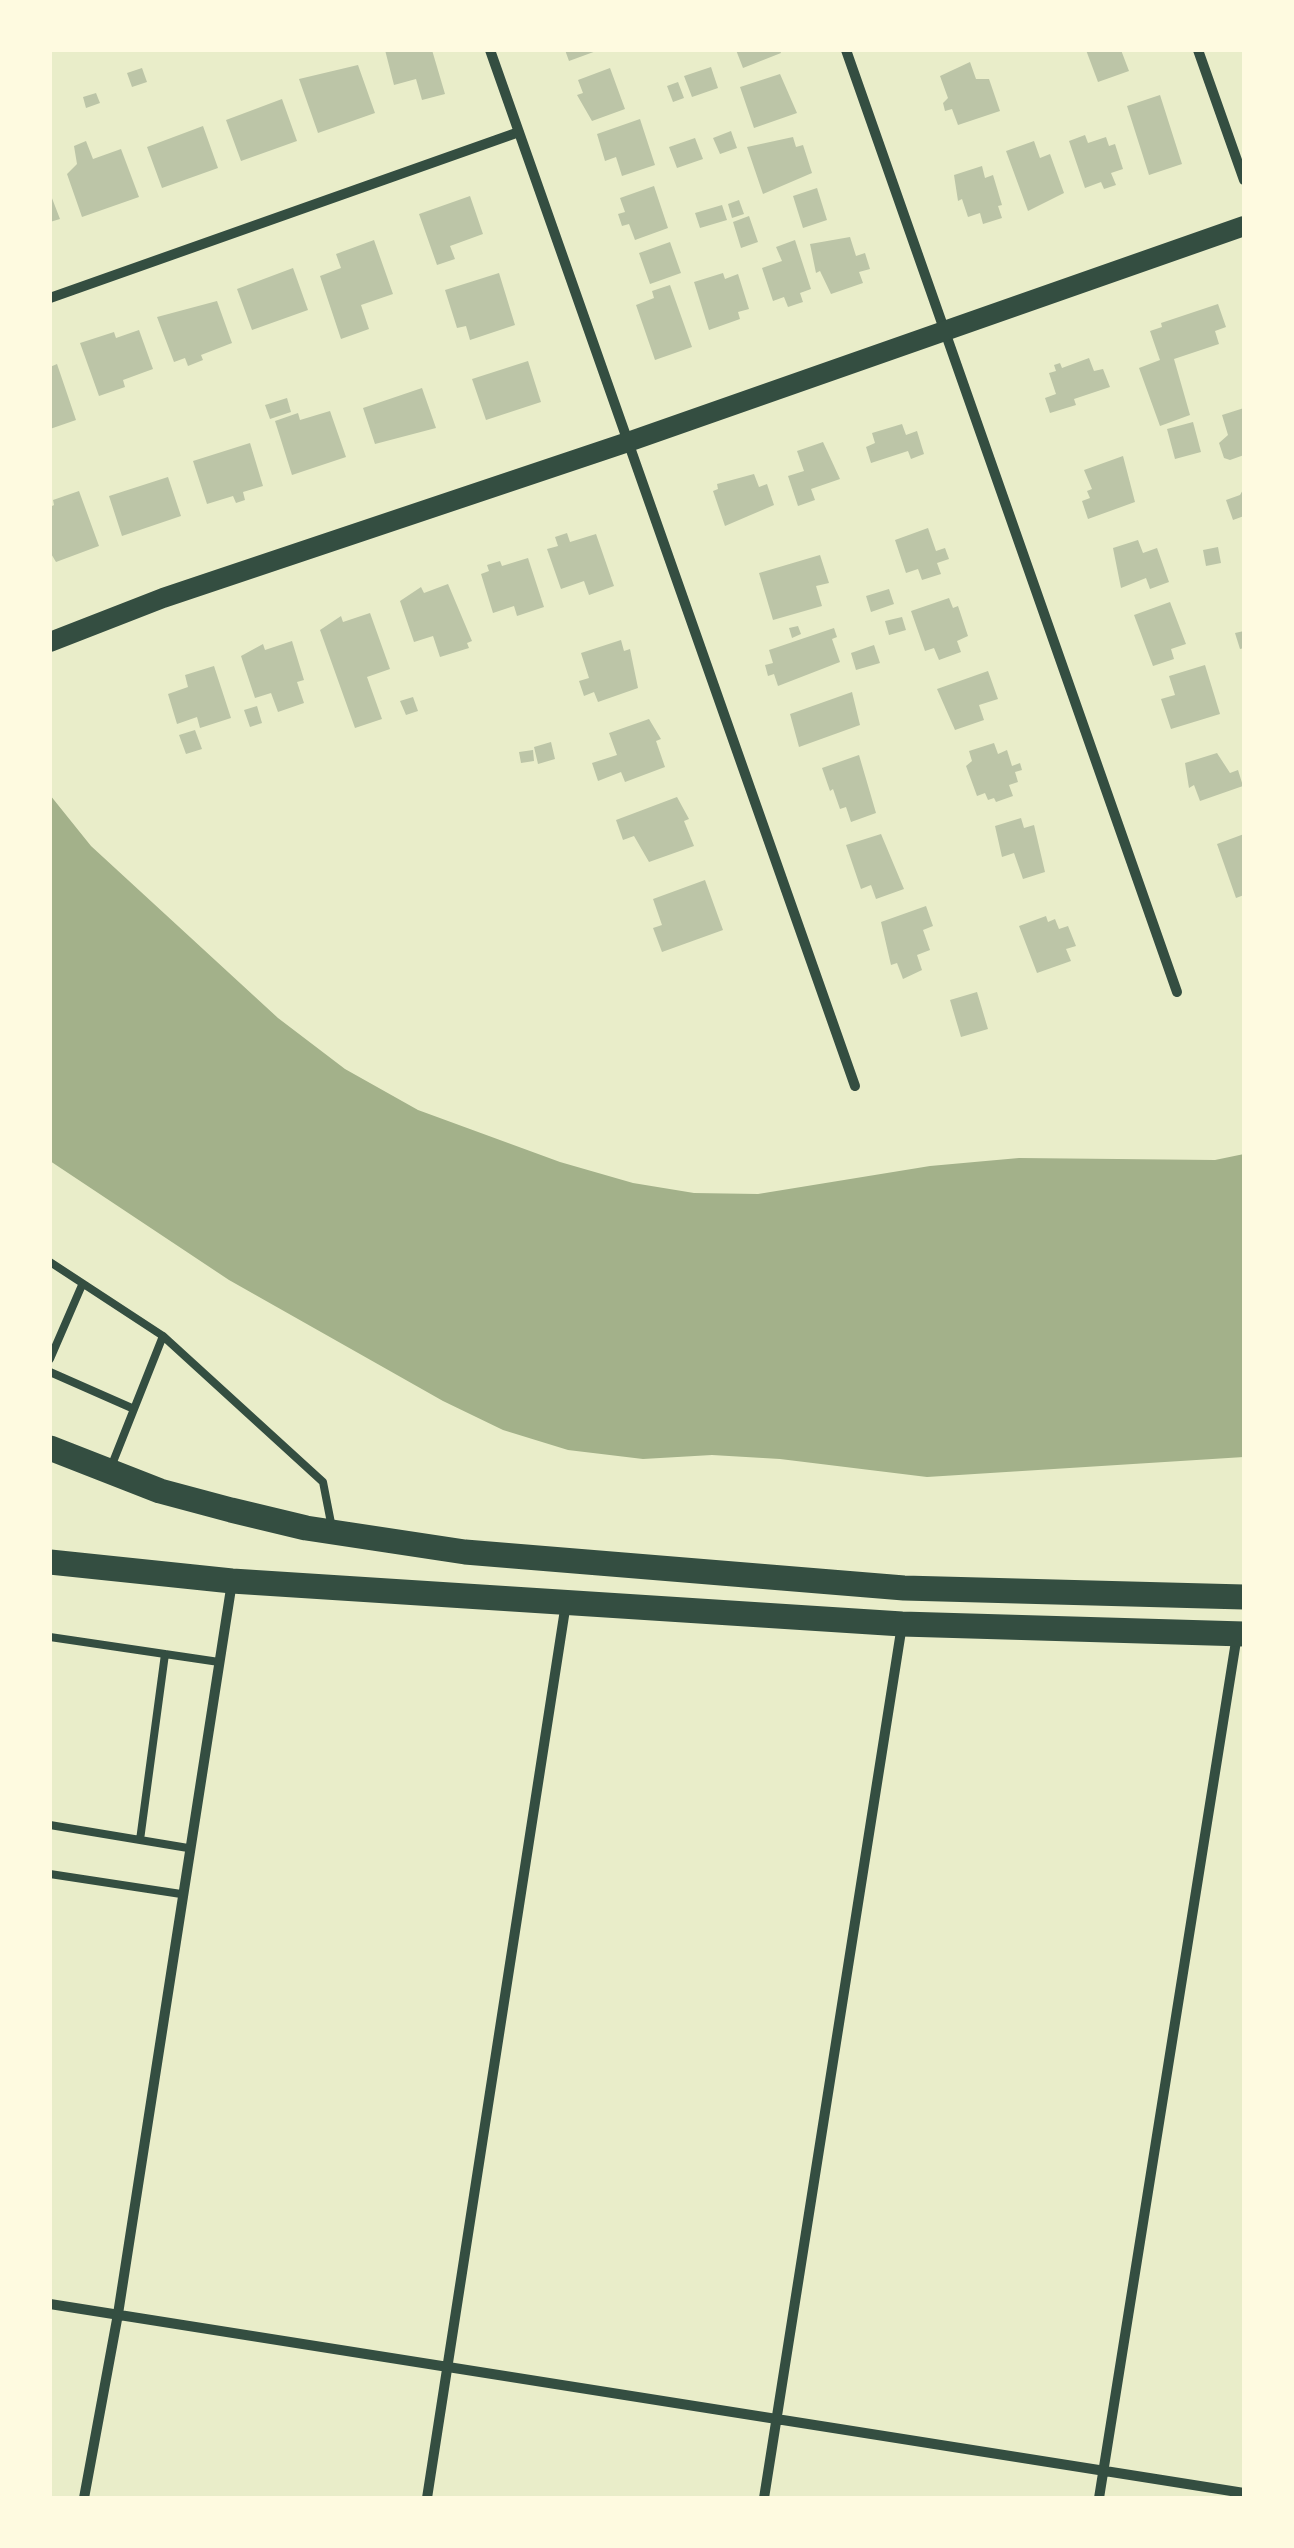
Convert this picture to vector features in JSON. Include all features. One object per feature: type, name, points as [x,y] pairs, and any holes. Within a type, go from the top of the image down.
[{"type":"main road","points":[[50,642],[163,598],[628,442],[1244,226]]},
{"type":"main road","points":[[50,1448],[109,1472],[231,1510],[333,1532],[544,1561],[1008,1593],[1244,1597]]},
{"type":"main road","points":[[50,1562],[232,1582],[902,1624],[1241,1634]]},
{"type":"street","points":[[490,50],[855,1086]]},
{"type":"street","points":[[846,50],[1177,992]]},
{"type":"street","points":[[1198,50],[1244,180]]},
{"type":"street","points":[[50,298],[519,132]]},
{"type":"street","points":[[84,2498],[118,2314],[232,1582]]},
{"type":"street","points":[[427,2498],[566,1602]]},
{"type":"street","points":[[764,2498],[902,1624]]},
{"type":"street","points":[[1100,2498],[1241,1634]]},
{"type":"street","points":[[50,2304],[1244,2494]]},
{"type":"lane","points":[[50,1262],[163,1336],[323,1482],[333,1532]]},
{"type":"lane","points":[[50,1359],[82,1285]]},
{"type":"lane","points":[[109,1472],[163,1336]]},
{"type":"lane","points":[[50,1372],[134,1410]]},
{"type":"lane","points":[[50,1637],[219,1662]]},
{"type":"lane","points":[[140,1840],[166,1654]]},
{"type":"lane","points":[[50,1825],[188,1848]]},
{"type":"lane","points":[[50,1874],[181,1894]]},
{"type":"shaded area","points":[[50,795],[91,846],[278,1018],[345,1069],[418,1110],[560,1162],[633,1183],[694,1193],[758,1194],[930,1166],[1019,1158],[1215,1160],[1244,1154],[1244,1457],[927,1477],[780,1459],[712,1455],[643,1459],[568,1450],[503,1430],[443,1401],[229,1280],[50,1161]]},
{"type":"building","points":[[385,50],[432,50],[445,94],[422,100],[416,79],[394,85]]},
{"type":"building","points":[[565,50],[599,50],[569,61]]},
{"type":"building","points":[[736,50],[780,50],[781,53],[743,68]]},
{"type":"building","points":[[1086,50],[1121,50],[1129,71],[1098,82]]},
{"type":"building","points":[[970,62],[976,79],[989,79],[1000,111],[958,125],[952,109],[945,111],[943,103],[948,98],[940,76]]},
{"type":"building","points":[[358,65],[375,113],[318,133],[299,79]]},
{"type":"building","points":[[711,67],[718,88],[692,97],[684,76]]},
{"type":"building","points":[[142,68],[147,82],[132,87],[127,73]]},
{"type":"building","points":[[610,68],[625,109],[592,121],[577,95],[583,93],[578,80]]},
{"type":"building","points":[[780,74],[797,113],[754,128],[740,87]]},
{"type":"building","points":[[678,82],[684,98],[673,102],[667,86]]},
{"type":"building","points":[[96,93],[100,103],[86,108],[83,97]]},
{"type":"building","points":[[1160,95],[1182,164],[1149,175],[1127,106]]},
{"type":"building","points":[[282,99],[297,141],[241,161],[226,120]]},
{"type":"building","points":[[640,119],[655,165],[622,176],[616,157],[605,161],[597,134]]},
{"type":"building","points":[[203,126],[218,168],[162,188],[147,147]]},
{"type":"building","points":[[731,131],[737,148],[720,154],[713,138]]},
{"type":"building","points":[[1085,135],[1088,143],[1106,137],[1109,146],[1115,144],[1123,169],[1111,173],[1116,185],[1104,189],[1101,182],[1085,188],[1069,141]]},
{"type":"building","points":[[793,137],[796,147],[803,145],[812,173],[763,194],[747,147]]},
{"type":"building","points":[[695,138],[703,159],[677,168],[669,147]]},
{"type":"building","points":[[86,141],[93,159],[121,149],[139,197],[82,217],[67,174],[77,164],[74,146]]},
{"type":"building","points":[[1034,141],[1040,158],[1050,154],[1064,193],[1028,211],[1006,151]]},
{"type":"building","points":[[982,166],[985,178],[993,175],[1002,205],[998,206],[1002,218],[983,224],[980,213],[968,217],[962,199],[958,201],[954,175]]},
{"type":"building","points":[[654,186],[668,228],[635,240],[629,224],[622,226],[618,214],[625,212],[620,198]]},
{"type":"building","points":[[817,188],[827,220],[803,228],[793,196]]},
{"type":"building","points":[[50,193],[60,219],[50,222]]},
{"type":"building","points":[[470,196],[483,234],[450,246],[455,259],[437,265],[419,214]]},
{"type":"building","points":[[739,200],[744,214],[732,218],[728,204]]},
{"type":"building","points":[[722,205],[727,220],[700,228],[695,213]]},
{"type":"building","points":[[749,216],[758,242],[741,248],[733,222]]},
{"type":"building","points":[[850,237],[856,256],[865,253],[870,269],[859,272],[863,283],[831,294],[820,271],[816,273],[810,244]]},
{"type":"building","points":[[374,240],[393,294],[361,305],[369,329],[341,339],[320,276],[341,268],[336,254]]},
{"type":"building","points":[[795,240],[811,289],[800,293],[803,302],[788,307],[784,297],[773,301],[762,268],[782,261],[776,247]]},
{"type":"building","points":[[670,242],[681,273],[650,284],[639,253]]},
{"type":"building","points":[[293,268],[308,310],[252,330],[237,289]]},
{"type":"building","points":[[499,273],[515,325],[470,340],[466,326],[457,328],[445,290]]},
{"type":"building","points":[[723,273],[725,279],[738,274],[749,309],[738,312],[740,319],[709,330],[694,282]]},
{"type":"building","points":[[670,285],[692,347],[655,360],[636,305],[654,298],[652,291]]},
{"type":"building","points":[[217,301],[232,343],[201,355],[203,360],[188,366],[185,358],[174,362],[157,317]]},
{"type":"building","points":[[1218,304],[1226,327],[1215,331],[1219,344],[1174,359],[1190,415],[1160,426],[1139,368],[1160,360],[1150,331],[1162,327],[1161,323]]},
{"type":"building","points":[[139,330],[153,369],[123,380],[125,387],[99,396],[80,343],[114,332],[116,338]]},
{"type":"building","points":[[1089,358],[1094,371],[1103,369],[1110,387],[1074,399],[1076,405],[1050,413],[1045,398],[1056,394],[1049,373],[1056,371],[1054,365],[1060,363],[1062,368]]},
{"type":"building","points":[[528,361],[541,402],[486,420],[472,379]]},
{"type":"building","points":[[57,364],[76,420],[50,429],[50,367]]},
{"type":"building","points":[[422,388],[436,428],[375,444],[363,408]]},
{"type":"building","points":[[287,398],[291,412],[270,419],[265,405]]},
{"type":"building","points":[[1244,408],[1244,455],[1224,458],[1219,443],[1228,435],[1222,415]]},
{"type":"building","points":[[330,411],[346,457],[292,475],[275,421],[298,413],[300,420]]},
{"type":"building","points":[[1193,422],[1201,452],[1175,459],[1167,429]]},
{"type":"building","points":[[902,424],[906,435],[917,431],[924,454],[911,459],[908,451],[871,463],[866,447],[875,443],[872,433]]},
{"type":"building","points":[[823,442],[840,479],[811,489],[815,500],[798,506],[788,476],[804,471],[797,451]]},
{"type":"building","points":[[250,443],[263,486],[243,492],[245,500],[236,503],[233,496],[207,504],[193,461]]},
{"type":"building","points":[[1123,456],[1135,502],[1088,519],[1082,501],[1090,498],[1087,491],[1092,489],[1084,470]]},
{"type":"building","points":[[754,474],[759,487],[767,484],[774,505],[725,526],[713,491],[718,489],[717,484]]},
{"type":"building","points":[[168,477],[181,516],[122,536],[109,496]]},
{"type":"building","points":[[1244,488],[1244,516],[1233,520],[1226,500],[1240,495]]},
{"type":"building","points":[[79,491],[99,546],[56,562],[50,552],[50,507],[53,500]]},
{"type":"building","points":[[928,528],[936,551],[945,548],[949,559],[937,563],[941,574],[922,580],[918,569],[906,573],[895,540]]},
{"type":"building","points":[[567,533],[570,542],[596,534],[614,586],[589,595],[584,581],[561,589],[547,549],[558,546],[555,537]]},
{"type":"building","points":[[1138,540],[1143,553],[1157,548],[1169,582],[1150,589],[1146,578],[1121,588],[1113,548]]},
{"type":"building","points":[[1218,547],[1221,563],[1206,566],[1203,550]]},
{"type":"building","points":[[820,555],[829,583],[816,586],[822,606],[773,620],[759,573]]},
{"type":"building","points":[[528,558],[544,607],[517,616],[514,606],[493,613],[481,574],[489,571],[487,565],[500,561],[502,566]]},
{"type":"building","points":[[448,584],[472,641],[467,643],[469,648],[440,657],[433,636],[414,642],[400,601],[421,587],[424,593]]},
{"type":"building","points":[[889,589],[894,604],[871,612],[866,596]]},
{"type":"building","points":[[949,598],[953,608],[958,606],[968,636],[957,641],[961,652],[939,660],[934,648],[925,651],[911,611]]},
{"type":"building","points":[[1170,602],[1186,644],[1171,649],[1174,659],[1153,666],[1134,615]]},
{"type":"building","points":[[370,613],[390,669],[367,677],[382,719],[355,728],[320,630],[341,616],[343,622]]},
{"type":"building","points":[[902,617],[906,630],[889,635],[885,621]]},
{"type":"building","points":[[798,626],[801,634],[792,638],[789,628]]},
{"type":"building","points":[[834,628],[837,637],[832,639],[840,662],[778,686],[774,674],[768,676],[765,665],[773,663],[769,650]]},
{"type":"building","points":[[1244,631],[1244,648],[1240,649],[1235,633]]},
{"type":"building","points":[[621,640],[624,651],[630,649],[638,688],[598,702],[594,692],[584,696],[579,681],[589,678],[581,653]]},
{"type":"building","points":[[292,641],[304,680],[297,682],[304,703],[278,712],[271,693],[255,698],[241,656],[263,644],[265,650]]},
{"type":"building","points":[[874,645],[880,663],[856,670],[851,653]]},
{"type":"building","points":[[1205,665],[1220,714],[1171,729],[1161,699],[1175,695],[1169,676]]},
{"type":"building","points":[[214,666],[231,718],[200,728],[197,717],[177,724],[168,694],[188,687],[185,675]]},
{"type":"building","points":[[988,671],[998,699],[979,705],[984,720],[955,730],[937,689]]},
{"type":"building","points":[[852,692],[860,725],[799,747],[790,714]]},
{"type":"building","points":[[413,697],[418,711],[406,715],[400,701]]},
{"type":"building","points":[[257,706],[262,723],[250,727],[244,710]]},
{"type":"building","points":[[649,719],[661,739],[656,741],[665,767],[625,782],[621,772],[598,781],[592,763],[617,755],[609,733]]},
{"type":"building","points":[[195,730],[202,749],[186,754],[179,735]]},
{"type":"building","points":[[551,742],[555,759],[538,764],[534,747]]},
{"type":"building","points":[[994,743],[998,754],[1007,750],[1012,766],[1020,763],[1022,770],[1015,772],[1018,782],[1009,785],[1013,796],[996,802],[994,798],[988,800],[985,793],[977,796],[966,766],[972,761],[969,751]]},
{"type":"building","points":[[533,750],[534,761],[521,763],[519,752]]},
{"type":"building","points":[[1217,753],[1230,773],[1238,770],[1243,786],[1200,801],[1194,785],[1189,788],[1185,763]]},
{"type":"building","points":[[859,755],[876,813],[851,822],[846,807],[840,809],[833,789],[830,791],[822,768]]},
{"type":"building","points":[[677,797],[689,819],[684,821],[694,846],[649,862],[634,836],[623,840],[616,820]]},
{"type":"building","points":[[1021,818],[1024,828],[1034,825],[1045,872],[1023,879],[1014,853],[1002,857],[995,826]]},
{"type":"building","points":[[881,834],[904,889],[876,899],[871,885],[861,889],[846,845]]},
{"type":"building","points":[[1244,834],[1244,895],[1236,898],[1217,844]]},
{"type":"building","points":[[705,880],[723,930],[662,952],[653,928],[662,925],[653,899]]},
{"type":"building","points":[[926,906],[933,926],[923,930],[930,950],[917,955],[922,970],[903,979],[897,963],[891,965],[881,922]]},
{"type":"building","points":[[1046,916],[1048,922],[1055,919],[1059,929],[1068,926],[1076,946],[1066,949],[1071,961],[1037,973],[1019,926]]},
{"type":"building","points":[[977,992],[988,1029],[961,1037],[950,1000]]}]
